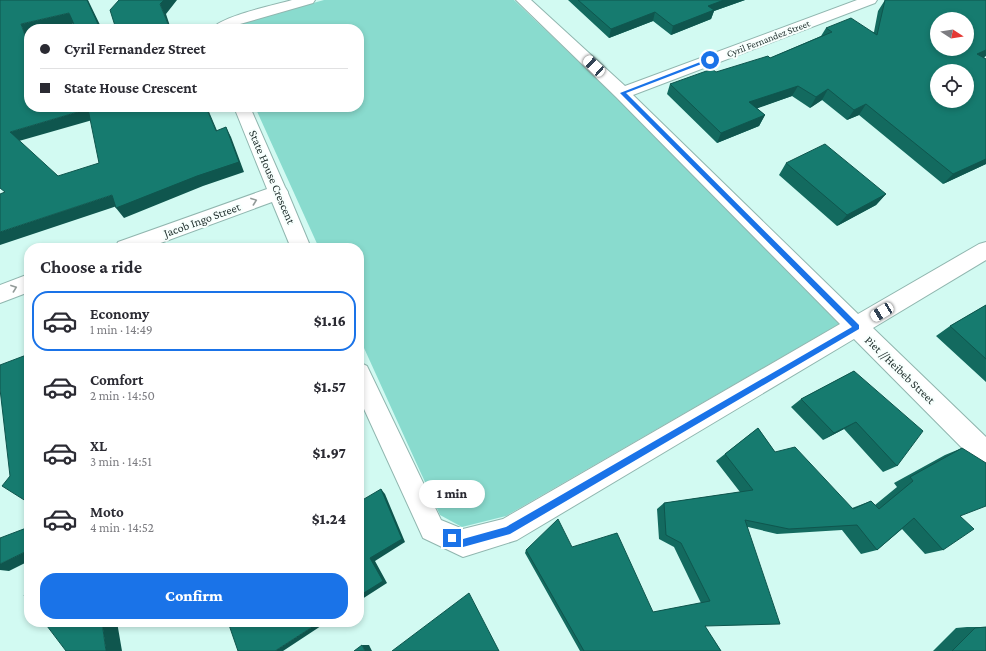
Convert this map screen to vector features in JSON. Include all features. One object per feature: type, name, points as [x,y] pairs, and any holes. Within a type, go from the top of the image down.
[{"type":"street","points":[[229,24],[235,21],[308,0]]},
{"type":"street","name":"Piet //Heibeb Street","points":[[523,0],[622,93],[856,327],[986,454]]},
{"type":"street","name":"Cyril Fernandez Street","points":[[622,93],[870,0]]},
{"type":"street","name":"State House Crescent","points":[[244,112],[279,192],[299,243]]},
{"type":"street","name":"Jacob Ingo Street","points":[[139,243],[279,192]]},
{"type":"street","points":[[364,383],[432,529],[463,543],[508,531],[986,250]]},
{"type":"street","points":[[0,294],[24,285]]},
{"type":"green space","points":[[324,0],[514,0],[620,101],[841,323],[506,516],[462,527],[440,515],[364,348],[364,243],[317,243],[257,112],[364,112],[364,24],[239,24]]},
{"type":"building","points":[[0,0],[87,0],[98,24],[74,24],[69,13],[21,24],[24,32],[24,112],[78,112],[10,132],[58,176],[99,163],[89,112],[208,112],[216,131],[226,127],[239,162],[197,176],[116,208],[112,195],[0,232],[0,194],[5,192],[0,188]]},
{"type":"building","points":[[119,0],[164,0],[160,4],[168,24],[114,24],[110,10]]},
{"type":"building","points":[[578,0],[724,0],[708,6],[714,10],[673,26],[655,12],[611,29]]},
{"type":"building","points":[[885,0],[986,0],[986,50],[977,54],[986,59],[986,159],[953,174],[866,104],[854,110],[828,89],[816,97],[798,86],[749,102],[765,115],[721,133],[670,84],[712,69],[716,72],[768,56],[770,58],[832,32],[826,28],[851,18],[877,35]]},
{"type":"building","points":[[825,144],[886,194],[847,215],[786,163]]},
{"type":"building","points":[[986,305],[986,359],[950,326]]},
{"type":"building","points":[[24,356],[24,500],[2,486],[10,476],[0,389],[0,365]]},
{"type":"building","points":[[854,371],[923,431],[897,466],[856,422],[834,433],[801,399]]},
{"type":"building","points":[[758,428],[775,452],[795,447],[853,509],[871,501],[879,509],[913,481],[910,477],[962,448],[986,463],[986,506],[960,516],[974,529],[943,550],[914,518],[877,550],[857,525],[789,529],[745,520],[780,624],[705,626],[721,651],[584,651],[526,550],[558,519],[572,547],[617,533],[653,612],[710,601],[681,543],[666,535],[664,503],[753,490],[725,454]]},
{"type":"building","points":[[381,489],[402,539],[370,558],[383,581],[364,593],[364,499]]},
{"type":"building","points":[[24,529],[24,552],[0,564],[0,538]]},
{"type":"building","points":[[469,593],[499,651],[392,651]]},
{"type":"building","points":[[48,627],[103,627],[106,651],[66,651]]},
{"type":"building","points":[[230,627],[312,627],[275,651],[238,651]]},
{"type":"building","points":[[986,627],[986,651],[952,651],[975,628]]},
{"type":"building","points":[[362,645],[365,651],[354,651]]},
{"type":"route","points":[[452,538],[463,543],[508,531],[856,327],[622,93],[710,60]]}]
